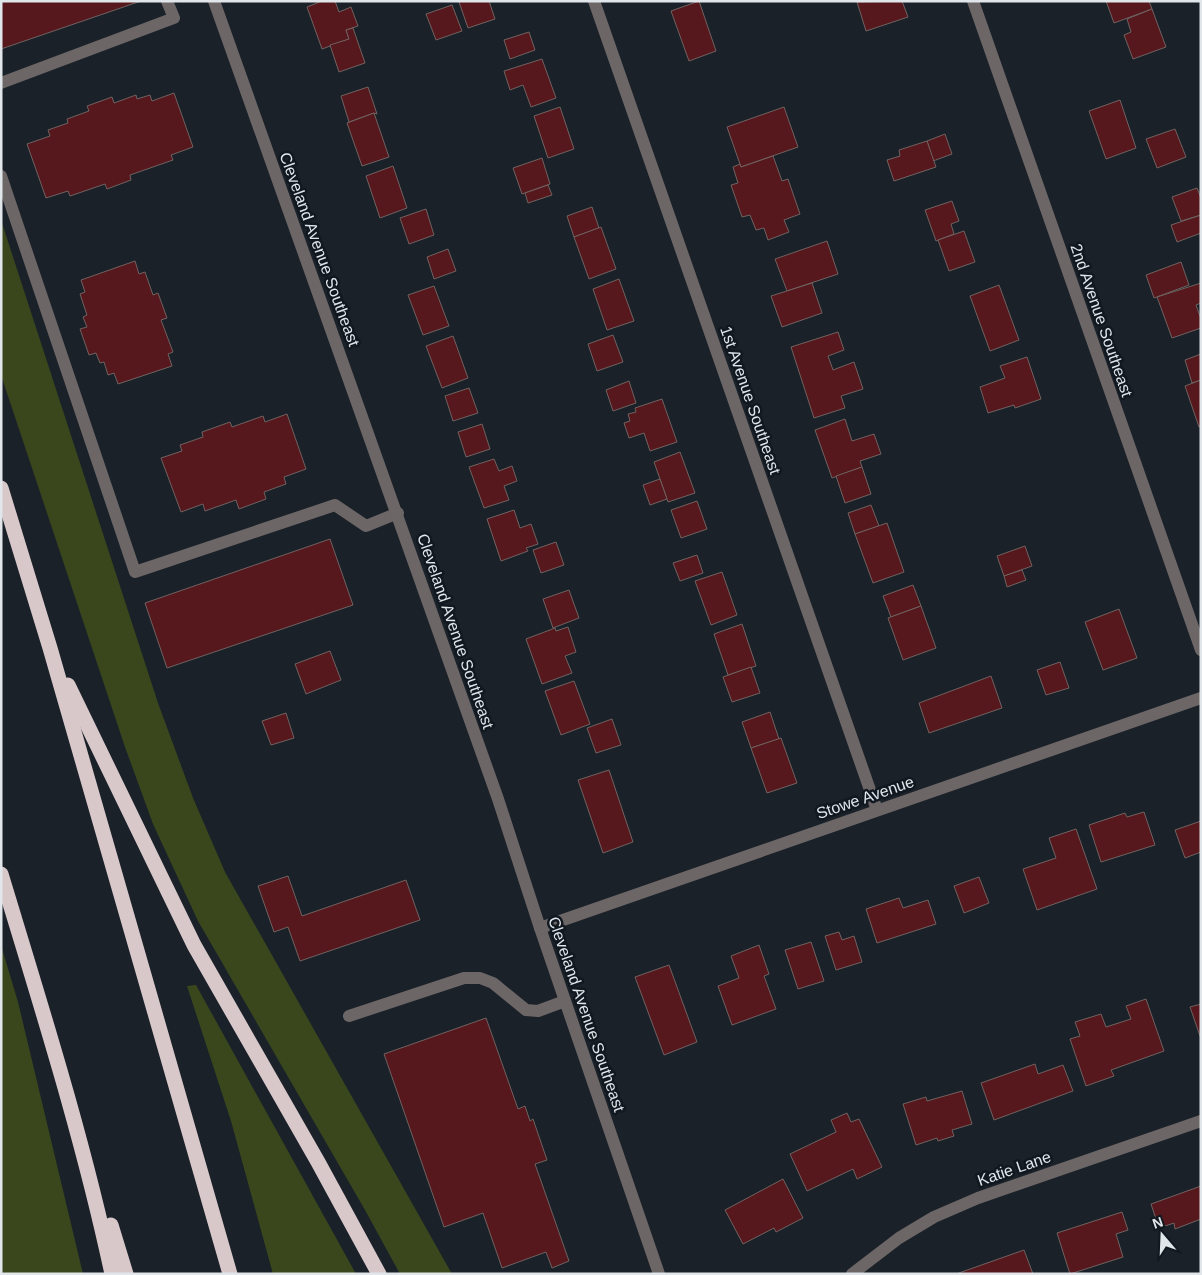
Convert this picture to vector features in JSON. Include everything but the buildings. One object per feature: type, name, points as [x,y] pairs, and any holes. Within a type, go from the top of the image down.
[{"type":"highway","points":[[1,488],[50,648],[230,1274]]},
{"type":"highway","points":[[50,648],[194,945],[318,1162],[379,1274]]},
{"type":"highway","points":[[1,874],[71,1108],[98,1208],[112,1274]]},
{"type":"highway","points":[[71,1108],[126,1274]]},
{"type":"street","points":[[1,82],[174,18],[167,1]]},
{"type":"street","name":"Cleveland Avenue Southeast","points":[[214,1],[398,513],[660,1274]]},
{"type":"street","name":"1st Avenue Southeast","points":[[594,1],[877,810]]},
{"type":"street","name":"2nd Avenue Southeast","points":[[973,1],[1201,650]]},
{"type":"street","points":[[1,176],[135,572],[335,505],[366,526],[398,513]]},
{"type":"street","name":"Stowe Avenue","points":[[540,928],[1201,698]]},
{"type":"street","points":[[349,1016],[464,978],[480,978],[493,982],[526,1010],[538,1011],[565,1001]]},
{"type":"street","name":"Katie Lane","points":[[852,1274],[899,1238],[934,1217],[978,1198],[1201,1120]]},
{"type":"green space","points":[[1,220],[158,703],[193,798],[225,872],[452,1274],[400,1274],[198,921],[153,824],[125,747],[1,375]]},
{"type":"green space","points":[[1,945],[18,1002],[83,1274],[1,1274]]},
{"type":"green space","points":[[196,985],[356,1274],[273,1274],[231,1121],[187,986]]}]
